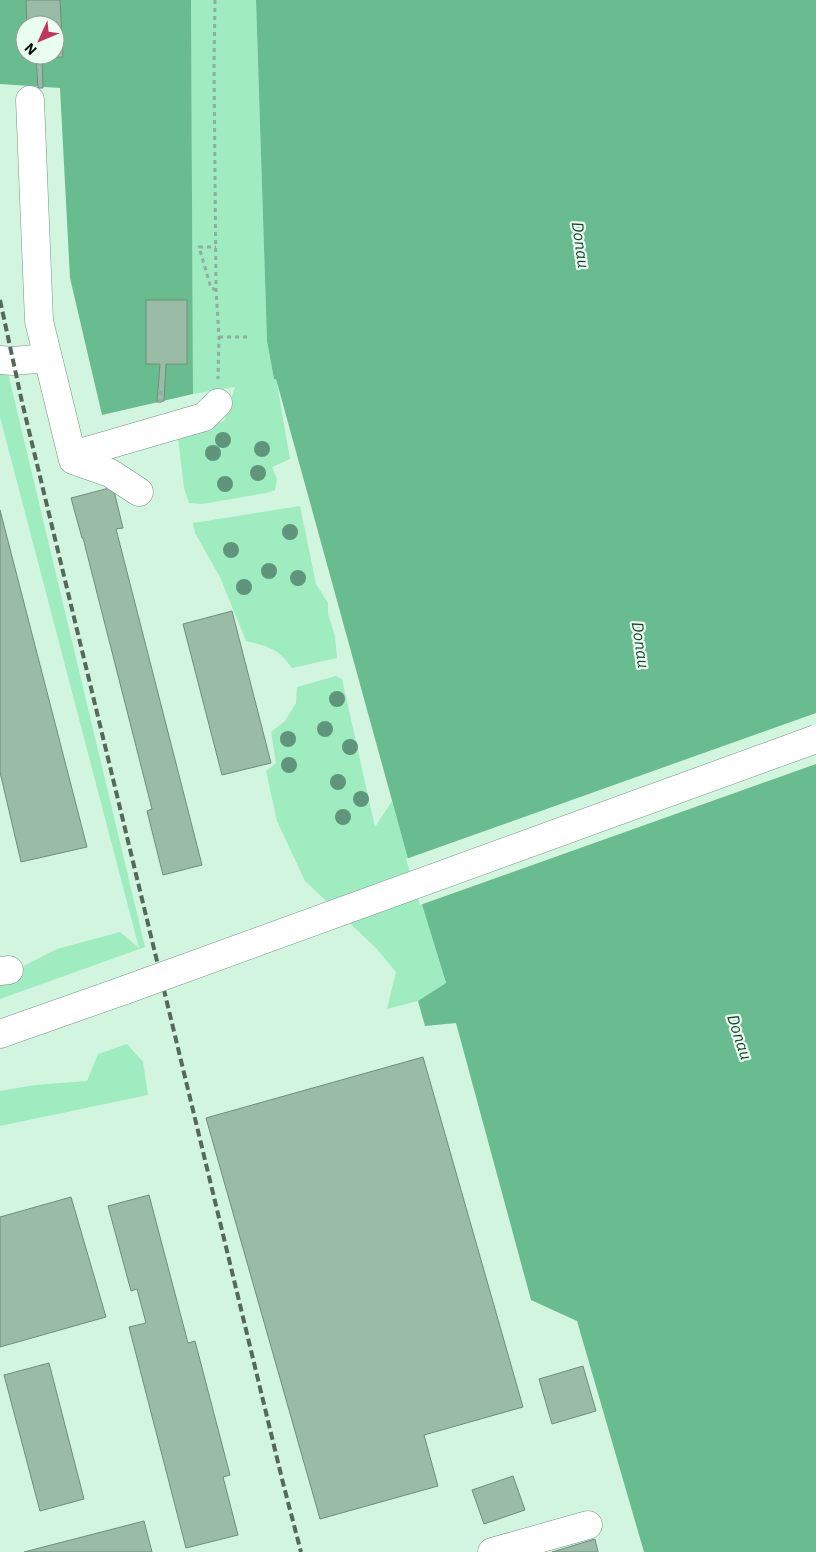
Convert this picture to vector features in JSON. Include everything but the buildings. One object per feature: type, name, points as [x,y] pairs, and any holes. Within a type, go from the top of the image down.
[{"type":"main road","points":[[30,100],[39,321],[73,460],[110,473],[139,492]]},
{"type":"main road","points":[[0,360],[13,361],[48,358]]},
{"type":"main road","points":[[71,449],[80,453],[183,424],[204,417],[218,402]]},
{"type":"main road","points":[[0,1034],[816,739]]},
{"type":"main road","points":[[492,1552],[588,1525]]},
{"type":"path","points":[[215,0],[218,402]]},
{"type":"path","points":[[216,247],[199,247],[211,288],[216,291]]},
{"type":"path","points":[[219,337],[249,337]]},
{"type":"path","points":[[160,405],[161,391]]},
{"type":"shaded area","points":[[191,0],[256,0],[267,341],[274,379],[276,378],[290,459],[272,467],[277,479],[275,490],[202,504],[189,503],[184,488],[178,437],[224,421],[235,387],[193,394]]},
{"type":"shaded area","points":[[0,373],[8,373],[145,947],[0,999],[0,978],[57,949],[120,932],[139,948],[0,417]]},
{"type":"shaded area","points":[[300,506],[316,584],[328,603],[328,614],[335,636],[337,658],[292,668],[282,656],[272,649],[246,641],[220,577],[195,533],[193,523]]},
{"type":"shaded area","points":[[336,676],[342,679],[375,827],[392,801],[446,984],[418,1001],[387,1009],[396,972],[376,948],[305,881],[277,821],[266,771],[276,763],[271,732],[285,721],[296,703],[297,687]]},
{"type":"shaded area","points":[[127,1044],[143,1062],[148,1095],[0,1126],[0,1091],[35,1085],[87,1081],[98,1054]]},
{"type":"water","points":[[0,0],[191,0],[193,394],[102,415],[70,278],[60,88],[0,84]]},
{"type":"water","name":"Donau","points":[[256,0],[816,0],[816,1552],[644,1552],[577,1321],[531,1300],[456,1023],[425,1026],[418,1001],[446,983],[407,855],[276,379],[274,379],[267,341]]},
{"type":"pier","points":[[816,713],[816,764],[420,905],[406,859]]},
{"type":"railway","points":[[0,300],[22,402],[301,1552]]}]
